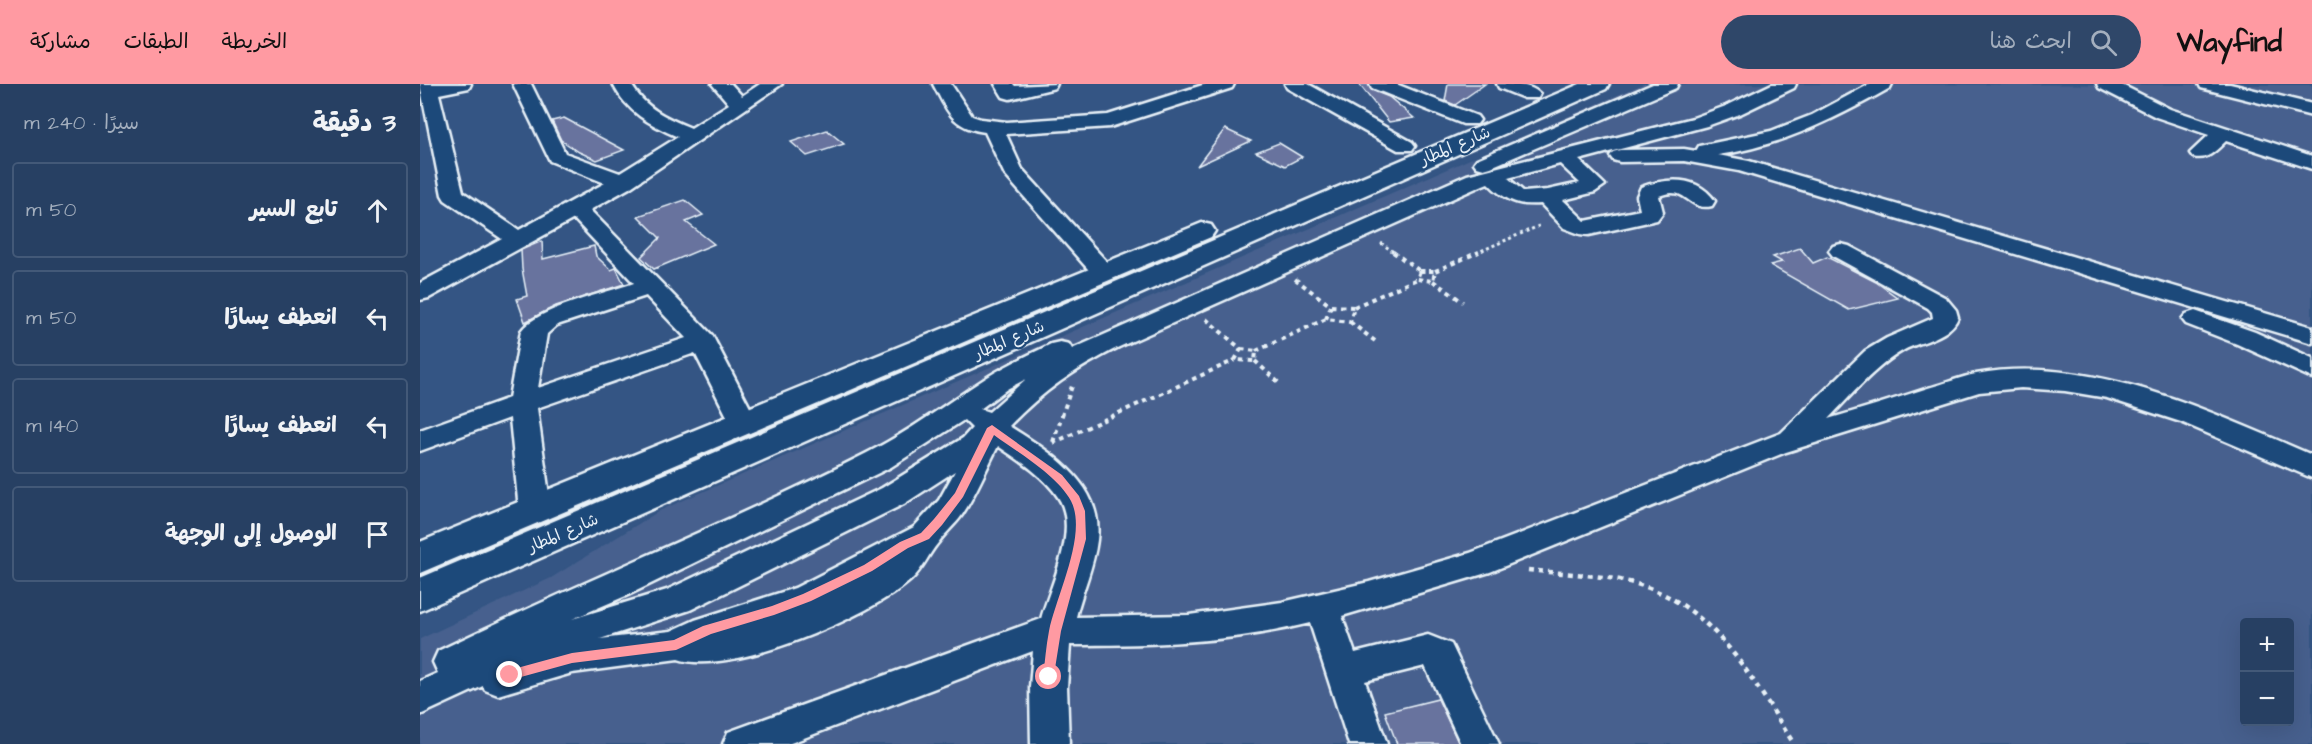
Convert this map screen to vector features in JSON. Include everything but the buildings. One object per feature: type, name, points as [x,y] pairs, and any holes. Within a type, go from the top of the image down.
[{"type":"main road","name":"شارع المطار","points":[[420,595],[1598,84]]},
{"type":"main road","name":"شارع المطار","points":[[420,558],[1470,120],[1531,87]]},
{"type":"street","points":[[462,84],[429,87],[453,195],[519,240]]},
{"type":"street","points":[[522,84],[557,158],[623,182]]},
{"type":"street","points":[[622,84],[638,110],[693,136]]},
{"type":"street","points":[[721,84],[740,105]]},
{"type":"street","points":[[420,293],[623,182],[773,84]]},
{"type":"street","points":[[942,84],[959,114],[965,120],[993,128],[1079,125],[1110,121],[1225,84]]},
{"type":"street","points":[[1004,84],[1010,93],[1048,84]]},
{"type":"street","points":[[1294,84],[1405,146]]},
{"type":"street","points":[[1379,84],[1470,120]]},
{"type":"street","points":[[420,699],[601,608],[880,460],[963,408],[997,383],[1048,355],[1669,84]]},
{"type":"street","points":[[420,678],[535,620],[601,608],[656,607],[698,591],[886,500],[973,445],[1037,383],[1091,350],[1411,207],[1492,175],[1712,118],[1786,84]]},
{"type":"street","points":[[1562,158],[1665,154],[1741,146],[1780,137],[1839,109],[1883,84]]},
{"type":"street","points":[[2106,84],[2155,110],[2312,163]]},
{"type":"street","points":[[2208,84],[2312,110]]},
{"type":"street","points":[[2248,84],[2307,94]]},
{"type":"street","points":[[2282,84],[2307,94]]},
{"type":"street","points":[[993,128],[1012,171],[1104,272]]},
{"type":"street","points":[[2200,153],[2223,133]]},
{"type":"street","points":[[1492,175],[1520,197],[1533,199],[1589,187],[1594,183],[1562,158],[1547,136]]},
{"type":"street","points":[[1665,154],[1742,165],[2312,335]]},
{"type":"street","points":[[1545,196],[1572,224],[1584,228],[1649,215],[1652,212],[1647,196],[1649,192],[1677,185],[1686,186],[1704,201]]},
{"type":"street","points":[[577,208],[703,341],[744,423]]},
{"type":"street","points":[[2021,248],[2089,280],[2246,338],[2312,369]]},
{"type":"street","points":[[1790,441],[1874,357],[1896,344],[1943,323],[1946,319],[1946,314],[1937,303],[1840,251]]},
{"type":"street","points":[[535,510],[522,403],[537,327],[548,320],[651,286]]},
{"type":"street","points":[[420,441],[522,403],[703,341]]},
{"type":"street","points":[[760,740],[1029,637],[1055,631],[1189,629],[1251,621],[1369,596],[1478,563],[1790,441],[1977,383],[2009,379],[2054,380],[2113,389],[2154,401],[2312,467]]},
{"type":"street","points":[[963,408],[1027,454],[1068,488],[1075,499],[1082,525],[1081,539],[1055,631],[1049,677],[1050,744]]},
{"type":"street","points":[[420,715],[489,683],[541,665],[591,655],[676,645],[688,648],[720,646],[776,633],[823,615],[881,584],[900,570],[959,495],[992,428]]},
{"type":"street","points":[[1322,607],[1368,744]]},
{"type":"street","points":[[1343,670],[1422,651],[1434,652],[1442,660],[1480,744]]},
{"type":"path","points":[[1378,241],[1420,271],[1435,271],[1539,226]]},
{"type":"path","points":[[1417,279],[1420,271]]},
{"type":"path","points":[[1433,281],[1435,271]]},
{"type":"path","points":[[1286,272],[1331,306],[1354,307],[1417,279],[1433,281],[1463,302]]},
{"type":"path","points":[[1326,319],[1331,306]]},
{"type":"path","points":[[1350,322],[1354,307]]},
{"type":"path","points":[[1198,312],[1241,349],[1256,351],[1326,319],[1350,322],[1375,342]]},
{"type":"path","points":[[1235,360],[1241,349]]},
{"type":"path","points":[[1255,361],[1256,351]]},
{"type":"path","points":[[1027,454],[1235,360],[1255,361],[1280,384]]},
{"type":"path","points":[[1525,569],[1631,582],[1650,587],[1686,605],[1717,630],[1729,645],[1794,744]]},
{"type":"shaded area","points":[[1643,84],[2312,85],[2312,744],[420,744],[420,639],[551,578],[661,510]]},
{"type":"route","points":[[510,675],[572,658],[676,645],[707,630],[774,610],[807,597],[868,568],[904,545],[925,536],[938,522],[959,495],[992,428],[1058,478],[1068,488],[1080,511],[1081,539],[1055,631],[1049,677]]}]
